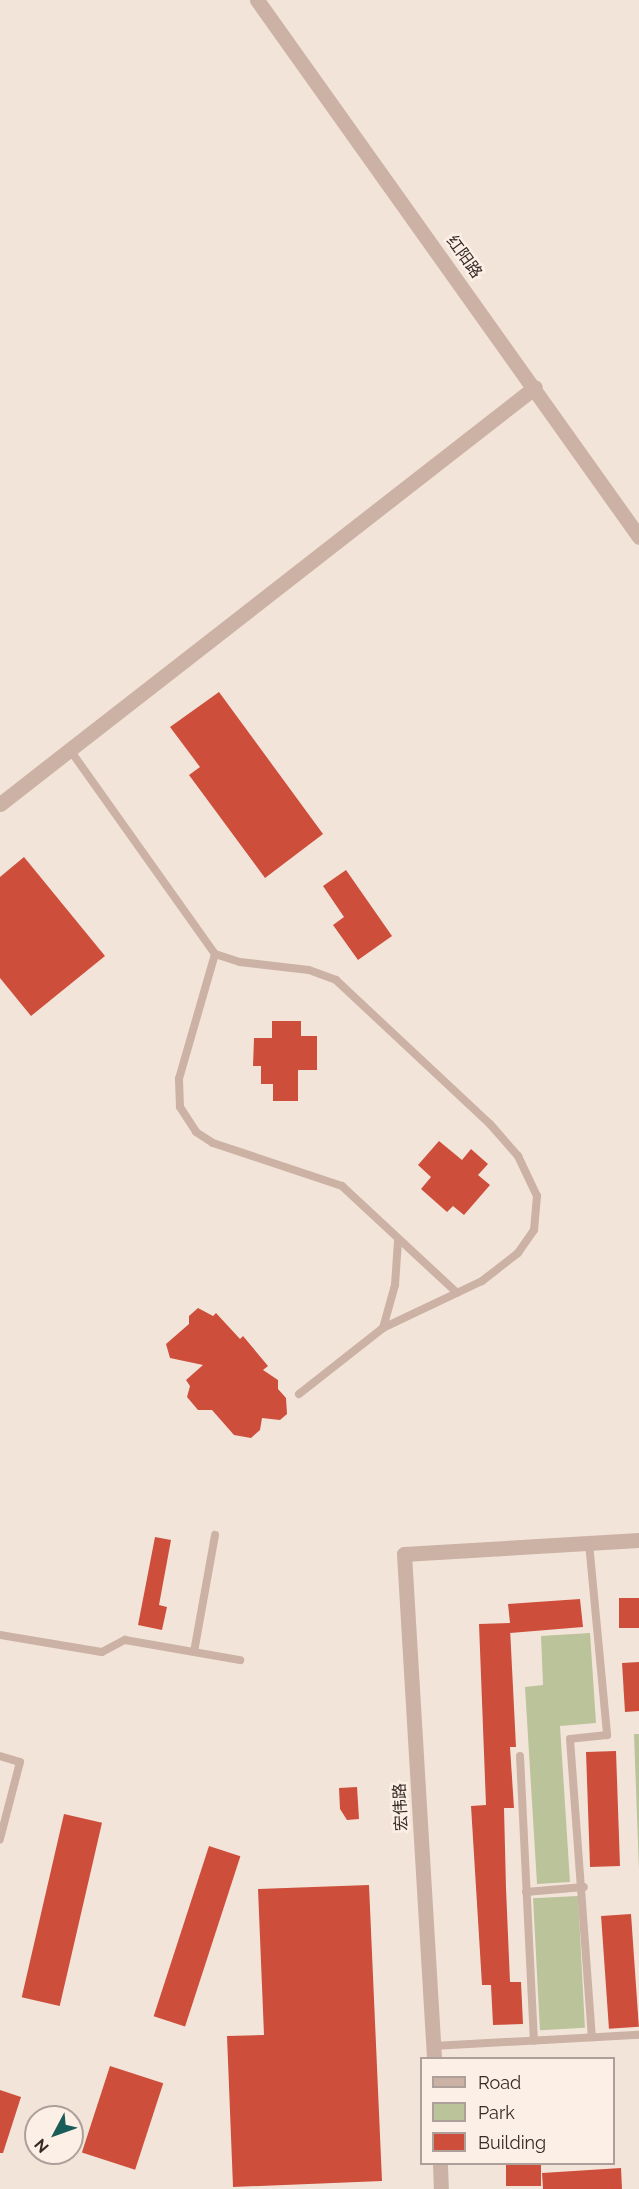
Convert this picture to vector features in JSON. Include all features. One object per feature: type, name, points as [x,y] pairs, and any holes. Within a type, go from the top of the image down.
[{"type":"street","name":"红阳路","points":[[257,0],[535,387],[639,537]]},
{"type":"street","points":[[0,804],[535,387]]},
{"type":"street","points":[[589,1543],[639,1540]]},
{"type":"street","name":"宏伟路","points":[[433,2052],[404,1554],[589,1543]]},
{"type":"street","points":[[440,2165],[441,2189]]},
{"type":"lane","points":[[70,750],[215,954],[240,962],[309,970],[336,980],[456,1091],[518,1156],[537,1196],[534,1230],[518,1253],[482,1281],[383,1329],[299,1394]]},
{"type":"lane","points":[[215,954],[179,1079],[180,1107],[196,1132],[213,1143],[342,1186],[398,1241],[457,1293]]},
{"type":"lane","points":[[383,1329],[395,1285],[398,1241]]},
{"type":"lane","points":[[194,1652],[215,1535]]},
{"type":"lane","points":[[589,1543],[607,1735],[570,1739],[577,1873],[584,1887],[592,2037]]},
{"type":"lane","points":[[0,1635],[102,1652],[125,1640],[240,1660]]},
{"type":"lane","points":[[0,1756],[20,1762],[0,1839]]},
{"type":"lane","points":[[520,1756],[534,2041]]},
{"type":"lane","points":[[526,1892],[584,1887]]},
{"type":"lane","points":[[433,2052],[534,2041],[639,2035]]},
{"type":"green space","points":[[590,1633],[596,1723],[560,1726],[570,1882],[537,1884],[525,1687],[543,1685],[541,1636]]},
{"type":"green space","points":[[634,1734],[639,1734],[639,1870]]},
{"type":"green space","points":[[578,1896],[585,2028],[540,2030],[533,1898]]},
{"type":"building","points":[[219,692],[323,834],[265,878],[189,775],[200,767],[170,727]]},
{"type":"building","points":[[24,857],[105,956],[31,1016],[0,978],[0,877]]},
{"type":"building","points":[[346,870],[392,936],[358,960],[333,925],[344,917],[323,886]]},
{"type":"building","points":[[272,1021],[301,1021],[301,1036],[317,1036],[317,1070],[298,1070],[298,1101],[273,1101],[273,1084],[261,1084],[261,1066],[253,1066],[254,1038],[272,1038]]},
{"type":"building","points":[[439,1141],[462,1160],[471,1149],[488,1164],[478,1175],[490,1185],[464,1215],[453,1206],[447,1212],[421,1189],[431,1177],[418,1165]]},
{"type":"building","points":[[198,1308],[213,1316],[216,1313],[240,1339],[243,1336],[268,1366],[263,1370],[278,1380],[278,1389],[286,1398],[287,1414],[280,1420],[262,1418],[260,1430],[251,1438],[234,1435],[212,1410],[198,1410],[187,1397],[190,1386],[186,1380],[203,1365],[170,1358],[166,1344],[189,1324],[189,1316]]},
{"type":"building","points":[[155,1537],[171,1540],[159,1605],[167,1607],[162,1630],[138,1625]]},
{"type":"building","points":[[619,1598],[639,1598],[639,1628],[619,1628]]},
{"type":"building","points":[[580,1599],[583,1627],[510,1633],[516,1747],[510,1747],[514,1808],[504,1808],[506,1888],[510,1982],[521,1982],[523,2024],[493,2025],[491,1985],[482,1985],[471,1806],[486,1805],[479,1624],[510,1623],[508,1604]]},
{"type":"building","points":[[639,1662],[639,1711],[625,1712],[622,1663]]},
{"type":"building","points":[[616,1751],[620,1866],[590,1867],[586,1752]]},
{"type":"building","points":[[357,1787],[359,1819],[347,1820],[340,1809],[339,1788]]},
{"type":"building","points":[[64,1814],[102,1823],[60,2006],[22,1997]]},
{"type":"building","points":[[209,1846],[240,1856],[185,2026],[154,2016]]},
{"type":"building","points":[[369,1885],[382,2181],[233,2187],[227,2036],[264,2035],[258,1889]]},
{"type":"building","points":[[631,1914],[639,2027],[609,2029],[601,1916]]},
{"type":"building","points":[[110,2066],[163,2083],[135,2170],[84,2153],[84,2146]]},
{"type":"building","points":[[0,2090],[21,2097],[3,2153],[0,2153]]},
{"type":"building","points":[[506,2165],[541,2165],[541,2186],[506,2186]]},
{"type":"building","points":[[621,2168],[622,2189],[543,2189],[542,2173]]}]
